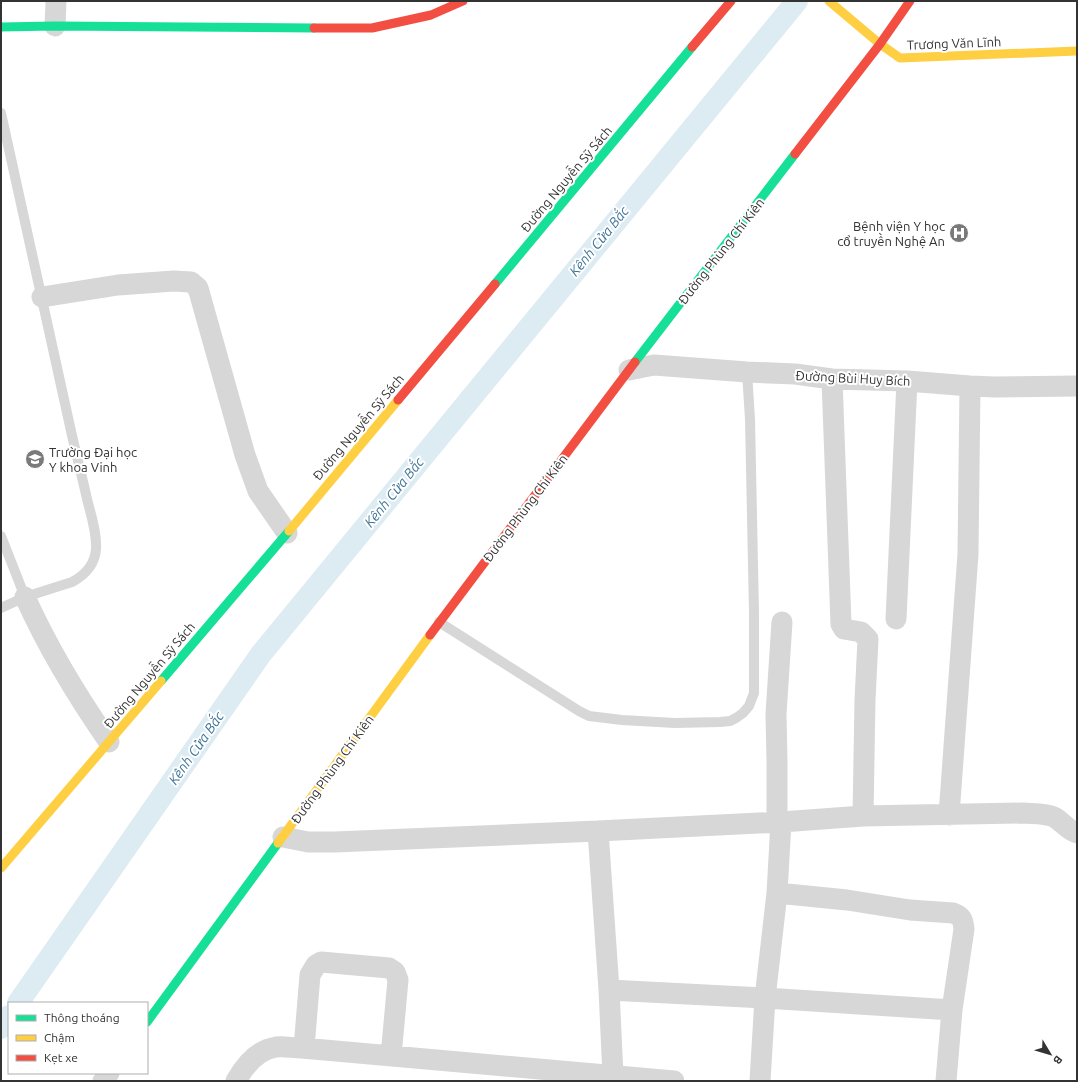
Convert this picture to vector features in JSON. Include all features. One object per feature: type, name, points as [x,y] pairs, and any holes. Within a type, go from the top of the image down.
[{"type":"street","points":[[55,26],[56,1]]},
{"type":"street","points":[[1,27],[372,28],[431,15],[464,1]]},
{"type":"street","name":"Đường Nguyễn Sỹ Sách","points":[[1,868],[286,533],[731,1]]},
{"type":"street","name":"Trương Văn Lĩnh","points":[[829,1],[880,44],[900,58],[1077,51]]},
{"type":"street","name":"Đường Phùng Chí Kiên","points":[[148,1021],[439,622],[629,370],[880,44],[910,1]]},
{"type":"street","points":[[42,297],[118,285],[174,281],[191,282],[195,284],[198,288],[245,455],[258,491],[286,533]]},
{"type":"street","name":"Đường Bùi Huy Bích","points":[[629,370],[654,365],[795,374],[832,379],[907,381],[970,386],[1077,386]]},
{"type":"street","points":[[832,379],[841,624],[844,629],[861,632],[868,639],[862,816]]},
{"type":"street","points":[[896,619],[907,381]]},
{"type":"street","points":[[948,815],[968,554],[970,386]]},
{"type":"street","points":[[25,597],[39,628],[81,701],[109,742]]},
{"type":"street","points":[[760,1081],[765,998],[777,893],[779,822],[776,714],[782,622]]},
{"type":"street","points":[[283,837],[308,842],[335,842],[598,831],[779,822],[862,816],[1023,813],[1043,814],[1054,818],[1077,834]]},
{"type":"street","points":[[598,831],[609,990],[613,1076]]},
{"type":"street","points":[[777,893],[847,900],[910,910],[953,913],[959,915],[963,921],[964,929],[952,1010],[946,1081]]},
{"type":"street","points":[[304,1048],[310,975],[316,965],[321,962],[392,969],[397,975],[398,980],[390,1056]]},
{"type":"street","points":[[609,990],[952,1010]]},
{"type":"street","points":[[236,1081],[251,1060],[266,1050],[276,1047],[304,1048],[390,1056],[490,1073],[613,1076],[674,1081]]},
{"type":"lane","points":[[1,112],[92,517],[96,551],[91,565],[77,580],[25,597],[1,608]]},
{"type":"lane","points":[[439,622],[589,716],[622,720],[675,723],[730,721],[743,713],[749,706],[754,693],[754,605],[747,372]]},
{"type":"lane","points":[[1,536],[25,597]]},
{"type":"waterway","name":"Kênh Cửa Bắc","points":[[19,1002],[261,654],[797,1]]},
{"type":"waterway","name":"Kênh Cửa Bắc","points":[[1,1028],[8,1018]]},
{"type":"traffic: fast","points":[[1,27],[314,28]]},
{"type":"traffic: fast","points":[[495,284],[692,47]]},
{"type":"traffic: fast","points":[[635,362],[795,154]]},
{"type":"traffic: fast","points":[[161,681],[289,531]]},
{"type":"traffic: fast","points":[[148,1021],[278,843]]},
{"type":"traffic: slow","points":[[829,1],[880,44],[900,58],[1077,51]]},
{"type":"traffic: slow","points":[[289,531],[398,400]]},
{"type":"traffic: slow","points":[[278,843],[430,635]]},
{"type":"traffic: slow","points":[[1,868],[161,681]]},
{"type":"traffic: jam","points":[[314,28],[372,28],[431,15],[463,1]]},
{"type":"traffic: jam","points":[[692,47],[731,1]]},
{"type":"traffic: jam","points":[[795,154],[880,44],[910,1]]},
{"type":"traffic: jam","points":[[398,400],[495,284]]},
{"type":"traffic: jam","points":[[430,635],[635,362]]},
{"type":"place","name":"Bệnh viện Y học cổ truyền Nghệ An","points":[[959,233]]},
{"type":"place","name":"Trường Đại học Y khoa Vinh","points":[[35,459]]}]
